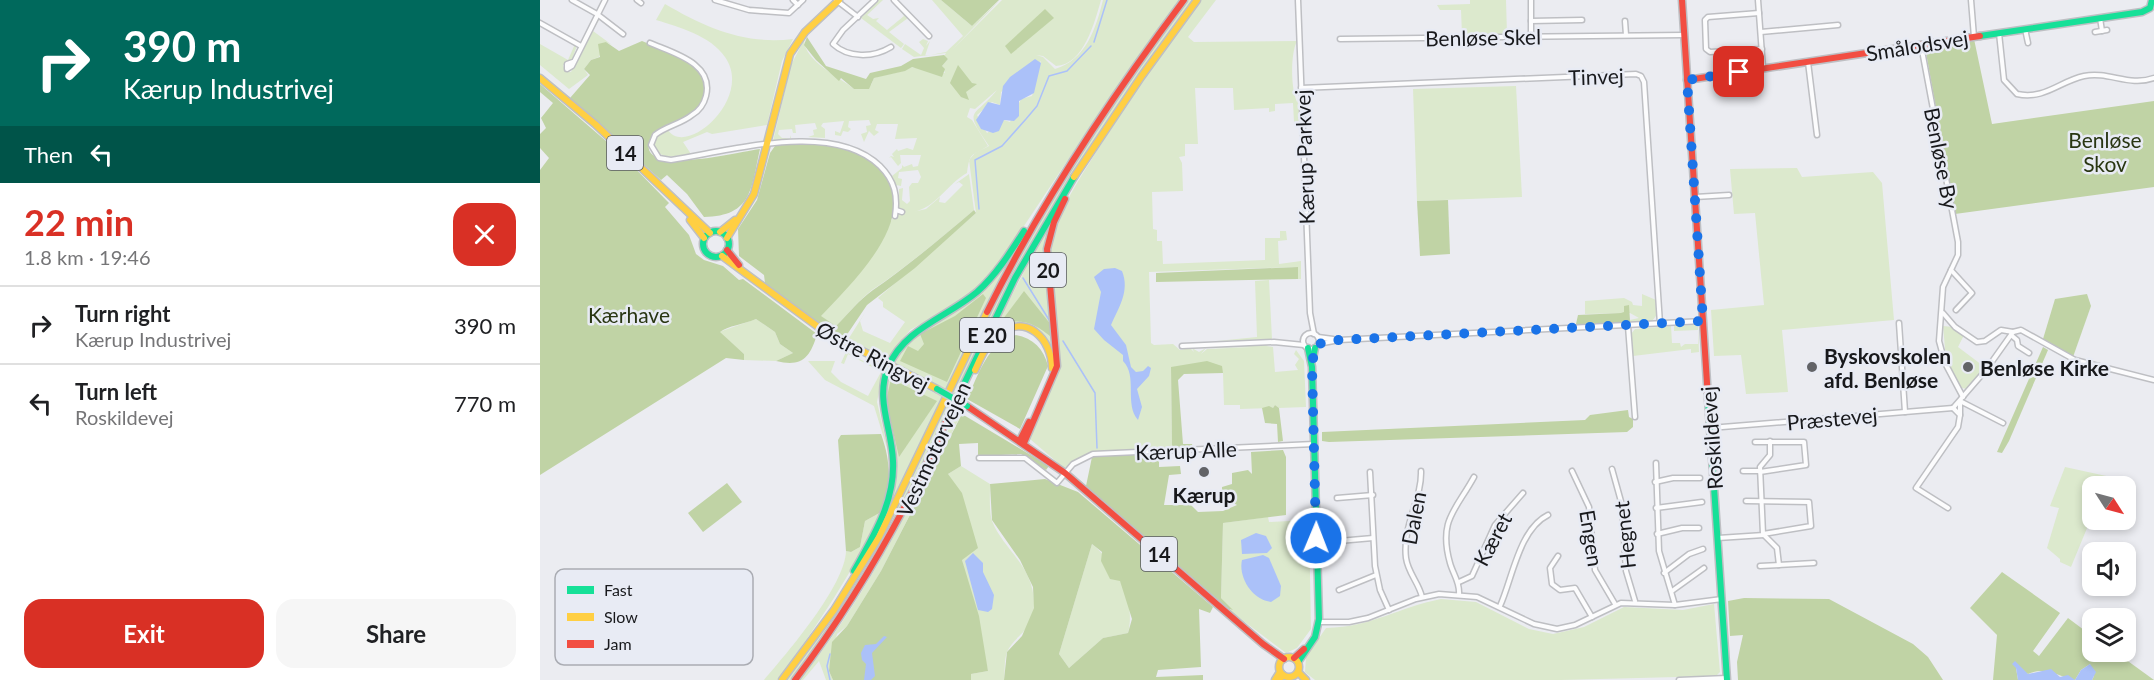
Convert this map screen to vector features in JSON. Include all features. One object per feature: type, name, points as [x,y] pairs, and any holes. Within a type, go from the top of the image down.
[{"type":"main road","points":[[722,256],[728,250],[727,237],[754,194],[790,54],[799,39],[837,0]]},
{"type":"main road","name":"Vestmotorvejen","points":[[782,680],[835,609],[883,529],[988,308],[1061,177],[1128,77],[1184,0]]},
{"type":"main road","name":"Vestmotorvejen","points":[[795,680],[868,576],[904,512],[1020,269],[1071,180],[1118,108],[1197,0]]},
{"type":"main road","name":"Roskildevej","points":[[1682,0],[1727,679]]},
{"type":"main road","points":[[2152,0],[2152,9]]},
{"type":"main road","name":"Smålodsvej","points":[[1687,80],[2152,9]]},
{"type":"main road","name":"14","points":[[540,78],[595,124],[680,207],[710,232]]},
{"type":"main road","name":"20","points":[[1022,442],[1053,380],[1058,361],[1048,270],[1050,233],[1063,202],[1118,108]]},
{"type":"main road","name":"20","points":[[889,366],[909,335],[961,304],[988,281],[1061,177]]},
{"type":"main road","name":"14","points":[[680,207],[704,238],[703,247],[706,253],[712,257],[722,256]]},
{"type":"main road","points":[[720,232],[741,214]]},
{"type":"main road","points":[[704,238],[710,232],[720,232],[727,237]]},
{"type":"main road","name":"Østre Ringvej","points":[[728,250],[745,272]]},
{"type":"main road","name":"Østre Ringvej","points":[[722,256],[798,315],[840,341],[968,406],[1065,473],[1282,661]]},
{"type":"main road","points":[[939,439],[991,342],[1007,329],[1021,326],[1037,331],[1046,339],[1051,348],[1053,362],[1048,384],[1022,442]]},
{"type":"main road","points":[[1306,680],[1297,674],[1279,677],[1282,661],[1296,660],[1311,643],[1319,622],[1311,346]]},
{"type":"main road","name":"E 20","points":[[793,666],[854,571],[887,506],[893,462],[880,399],[889,366]]},
{"type":"main road","points":[[1296,660],[1297,674],[1301,680]]},
{"type":"street","points":[[573,0],[597,14],[623,34]]},
{"type":"street","points":[[573,62],[605,0]]},
{"type":"street","points":[[715,0],[764,12],[789,13],[802,0]]},
{"type":"street","points":[[793,0],[798,4]]},
{"type":"street","points":[[837,0],[858,17]]},
{"type":"street","points":[[875,0],[834,40],[834,46],[853,55],[877,54],[891,47]]},
{"type":"street","points":[[894,0],[929,36]]},
{"type":"street","name":"Kærup Parkvej","points":[[1298,0],[1310,313],[1306,336],[1311,346]]},
{"type":"street","points":[[1531,0],[1531,36]]},
{"type":"street","points":[[1758,0],[1763,68]]},
{"type":"street","points":[[1971,0],[1974,37]]},
{"type":"street","points":[[1759,13],[1708,16],[1705,20],[1707,48],[1710,52],[1762,49]]},
{"type":"street","points":[[2095,32],[2104,30],[2100,18]]},
{"type":"street","points":[[1531,21],[1582,20]]},
{"type":"street","points":[[1626,21],[1626,35]]},
{"type":"street","points":[[540,23],[581,46]]},
{"type":"street","points":[[1761,32],[1838,25]]},
{"type":"street","points":[[2025,29],[2028,43]]},
{"type":"street","points":[[1999,33],[2004,81],[2018,94],[2042,95],[2084,76],[2107,76],[2130,82],[2154,78]]},
{"type":"street","name":"Benløse Skel","points":[[1340,39],[1684,35]]},
{"type":"street","points":[[650,43],[690,60],[698,66],[706,82],[707,92],[704,101],[693,115],[655,135],[651,145],[655,155],[671,160],[820,140],[857,150],[876,162],[889,177],[896,193],[895,216]]},
{"type":"street","name":"Benløse By","points":[[1921,45],[1958,242],[1958,255],[1943,287],[1942,321],[1939,333],[1942,354],[1962,399],[1960,415],[1952,439],[1916,488],[1948,508]]},
{"type":"street","points":[[1808,62],[1817,135]]},
{"type":"street","name":"Tinvej","points":[[1301,88],[1640,75],[1644,82],[1660,324]]},
{"type":"street","points":[[1695,197],[1729,195]]},
{"type":"street","points":[[896,210],[902,212]]},
{"type":"street","points":[[1951,270],[1972,293],[1956,310]]},
{"type":"street","points":[[1942,311],[1948,319],[1977,342],[1985,341],[2001,330],[2012,334],[2018,346],[2030,353]]},
{"type":"street","name":"Kærup Parkvej","points":[[1310,313],[1316,335],[1311,346]]},
{"type":"street","points":[[1942,321],[1948,319]]},
{"type":"street","points":[[1182,346],[1285,342],[1311,346],[1339,340],[1703,321]]},
{"type":"street","points":[[1899,323],[1905,412]]},
{"type":"street","points":[[1628,326],[1635,417]]},
{"type":"street","points":[[1960,415],[1953,408],[2012,334],[2021,330],[2086,364],[2154,380]]},
{"type":"street","points":[[1285,342],[1316,335],[1339,340]]},
{"type":"street","points":[[1962,399],[2003,423]]},
{"type":"street","name":"Præstevej","points":[[1710,428],[1953,408]]},
{"type":"street","points":[[1770,441],[1771,452],[1760,471],[1763,534],[1777,548],[1779,565]]},
{"type":"street","points":[[1743,471],[1806,465],[1804,442],[1755,442]]},
{"type":"street","name":"Kærup Alle","points":[[1065,473],[1077,460],[1099,453],[1315,444]]},
{"type":"street","points":[[979,459],[1025,458],[1057,483],[1065,473]]},
{"type":"street","points":[[1656,463],[1658,534],[1664,573],[1675,605]]},
{"type":"street","name":"Hegnet","points":[[1612,469],[1621,500],[1625,566],[1635,601]]},
{"type":"street","name":"Dalen","points":[[1421,471],[1409,518],[1405,550],[1408,568],[1422,597]]},
{"type":"street","name":"Engen","points":[[1572,471],[1589,510],[1596,573],[1615,604]]},
{"type":"street","points":[[1370,472],[1376,575],[1389,610]]},
{"type":"street","name":"Kæret","points":[[1459,594],[1459,582],[1448,555],[1447,526],[1454,508],[1474,477]]},
{"type":"street","points":[[1655,482],[1681,477],[1700,478]]},
{"type":"street","name":"Kæret","points":[[1459,582],[1472,576],[1495,525],[1522,493]]},
{"type":"street","points":[[1337,498],[1373,495]]},
{"type":"street","points":[[1718,538],[1763,534],[1810,526],[1809,502],[1746,501]]},
{"type":"street","points":[[1656,508],[1702,502]]},
{"type":"street","points":[[1500,606],[1524,543],[1537,525],[1548,515]]},
{"type":"street","points":[[1658,534],[1682,528],[1699,528]]},
{"type":"street","points":[[1339,541],[1373,538]]},
{"type":"street","points":[[1664,573],[1693,552],[1703,549]]},
{"type":"street","points":[[1558,556],[1550,568],[1552,584],[1560,590],[1575,588],[1592,617]]},
{"type":"street","points":[[1760,566],[1814,563]]},
{"type":"street","points":[[1672,591],[1704,568]]},
{"type":"street","points":[[1338,590],[1376,575]]},
{"type":"street","points":[[1319,622],[1349,622],[1422,597],[1459,594],[1484,599],[1534,624],[1551,628],[1569,627],[1615,604],[1635,601],[1675,605],[1722,599]]},
{"type":"street","points":[[1679,680],[1727,679]]},
{"type":"green space","points":[[877,0],[883,0],[867,15],[873,19],[879,18],[876,21],[887,30],[904,16],[897,6],[908,18],[889,32],[904,44],[901,48],[861,18]]},
{"type":"green space","points":[[932,0],[941,0],[972,26],[1000,0],[952,50],[1002,0],[1101,0],[1087,40],[1074,58],[1066,64],[1056,66],[1043,56],[1036,55],[1043,57],[1055,69],[1066,65],[1075,58],[1082,51],[1093,32],[1103,0],[1180,0],[1101,110],[996,268],[965,299],[910,330],[890,357],[885,359],[850,342],[849,338],[866,311],[860,321],[863,331],[890,343],[905,322],[883,307],[883,302],[878,298],[976,213],[969,161],[967,173],[935,201],[913,212],[926,209],[940,197],[939,202],[945,203],[963,185],[959,182],[955,184],[969,174],[974,210],[911,262],[867,294],[836,326],[820,316],[860,271],[881,242],[894,217],[902,212],[899,209],[899,189],[903,188],[902,200],[907,204],[910,201],[909,187],[912,183],[918,183],[921,177],[918,170],[899,172],[898,178],[902,179],[901,186],[896,185],[892,176],[902,168],[902,165],[904,167],[912,164],[913,167],[918,166],[921,155],[900,155],[901,163],[898,166],[891,157],[889,158],[891,156],[894,157],[892,154],[897,149],[898,151],[907,148],[913,150],[917,138],[895,139],[898,124],[877,124],[875,130],[879,132],[874,136],[869,131],[864,142],[861,134],[867,132],[866,126],[871,125],[869,120],[849,121],[848,127],[851,129],[848,132],[843,131],[841,136],[835,135],[835,131],[840,133],[844,121],[823,123],[821,126],[825,129],[825,138],[808,137],[814,135],[813,130],[817,129],[815,123],[795,125],[796,133],[793,133],[792,129],[779,130],[778,134],[782,138],[790,138],[791,135],[791,138],[773,141],[791,65],[804,40],[810,55],[817,62],[854,89],[871,85],[874,78],[911,67],[945,73],[942,66],[948,59],[944,56],[946,53],[931,55],[946,52],[963,36]],"holes":[[[1041,61],[1032,96],[1021,99],[1010,122],[1004,120],[987,133],[977,115],[992,102],[1000,105],[1001,92]],[[997,90],[974,114],[976,125],[989,146],[978,151],[988,146],[972,120],[967,117],[970,108],[975,109]]]},
{"type":"green space","points":[[941,0],[999,0],[972,26]]},
{"type":"green space","points":[[1186,0],[1194,0],[1081,161],[956,396],[951,393],[1036,222],[1108,109]]},
{"type":"green space","points":[[1201,0],[1216,0],[1188,37],[1194,42],[1297,41],[1293,53],[1292,79],[1297,102],[1299,94],[1301,120],[1294,122],[1293,103],[1275,104],[1275,111],[1269,112],[1269,108],[1234,110],[1233,88],[1195,88],[1198,144],[1185,144],[1185,156],[1179,157],[1182,163],[1183,191],[1152,192],[1153,229],[1157,230],[1157,241],[1162,241],[1163,264],[1265,260],[1265,238],[1280,238],[1280,231],[1286,231],[1287,240],[1278,241],[1279,264],[1301,261],[1301,279],[1298,279],[1297,267],[1149,272],[1151,343],[1154,345],[1173,344],[1180,350],[1190,348],[1194,352],[1192,348],[1199,352],[1206,348],[1201,354],[1207,349],[1253,347],[1208,348],[1211,347],[1272,344],[1266,346],[1273,347],[1275,372],[1298,370],[1295,365],[1299,359],[1294,354],[1296,350],[1304,361],[1306,407],[1279,408],[1275,405],[1273,408],[1240,409],[1240,405],[1224,405],[1223,373],[1171,368],[1172,449],[1089,453],[1064,468],[1030,439],[1056,378],[1060,358],[1050,248],[1053,234],[1070,196],[1098,149],[1148,73]]},
{"type":"green space","points":[[1470,0],[1506,0],[1507,34],[1462,35],[1461,10],[1440,10],[1437,5],[1470,4]]},
{"type":"green space","points":[[665,4],[727,33],[759,39],[793,39],[782,61],[767,125],[712,134],[707,132],[683,142],[691,154],[667,157],[656,152],[654,142],[659,135],[668,130],[677,137],[689,136],[702,130],[714,119],[731,90],[732,73],[725,57],[712,43],[694,33],[656,20]]},
{"type":"green space","points":[[1045,9],[1054,18],[1011,54],[1005,46]]},
{"type":"green space","points":[[598,17],[603,20],[599,20],[593,31],[612,45],[606,42],[599,57],[591,60],[584,69],[588,75],[569,89],[540,65],[540,44],[568,60],[575,44],[577,45],[572,60],[563,65],[565,71],[571,72]]},
{"type":"green space","points":[[807,37],[826,66],[866,79],[870,73],[901,66],[913,59],[944,55],[948,59],[942,66],[945,69],[942,77],[912,67],[905,71],[874,78],[869,89],[854,89],[841,78],[839,81],[816,60],[804,45]]},
{"type":"green space","points":[[923,39],[928,41],[926,46],[930,41],[925,56],[914,57],[902,49],[905,44],[921,55],[924,48],[919,42]]},
{"type":"green space","name":"Benløse Skov","points":[[1974,39],[1992,124],[2154,101],[2154,187],[1955,214],[1925,47]]},
{"type":"green space","points":[[642,41],[679,57],[691,65],[701,75],[706,85],[704,97],[695,110],[686,117],[654,132],[649,147],[655,156],[669,160],[688,160],[760,149],[747,197],[732,211],[704,217],[687,194],[667,175],[661,180],[570,98],[590,75],[584,69],[591,60],[600,57],[598,44],[606,42],[619,51]]},
{"type":"green space","points":[[958,65],[972,83],[977,84],[966,92],[969,100],[961,97],[950,83]]},
{"type":"green space","name":"Kærhave","points":[[540,84],[621,154],[669,203],[665,207],[689,235],[696,254],[704,260],[723,266],[739,280],[743,279],[817,334],[808,355],[798,362],[785,363],[776,361],[793,353],[780,344],[775,332],[756,319],[723,330],[720,332],[744,354],[744,360],[726,358],[540,475],[540,170],[549,158],[540,148],[540,134],[546,128],[541,118],[553,103],[540,92]]},
{"type":"green space","points":[[1516,86],[1522,197],[1417,201],[1413,89]]},
{"type":"green space","points":[[798,142],[833,145],[865,156],[883,172],[893,190],[894,209],[888,229],[878,249],[849,286],[821,316],[836,326],[868,294],[912,262],[974,210],[976,213],[915,268],[867,305],[844,339],[826,329],[765,283],[764,275],[739,256],[738,229],[757,200],[770,153],[775,146]]},
{"type":"green space","points":[[1797,168],[1802,177],[1873,172],[1882,183],[1894,320],[1782,330],[1788,392],[1746,394],[1741,355],[1714,356],[1711,310],[1764,305],[1755,213],[1734,214],[1730,169]]},
{"type":"green space","points":[[1448,200],[1450,254],[1420,256],[1417,201]]},
{"type":"green space","points":[[1056,211],[1049,231],[1054,366],[1038,330],[1007,327],[980,356]]},
{"type":"green space","points":[[1015,250],[946,390],[894,363],[908,338],[954,311]]},
{"type":"green space","points":[[1298,267],[1298,279],[1156,282],[1156,273]]},
{"type":"green space","points":[[1269,280],[1272,339],[1217,341],[1257,337],[1255,281]]},
{"type":"green space","points":[[1024,291],[1052,326],[1054,339],[1040,329],[1023,322],[1000,323]]},
{"type":"green space","points":[[983,294],[986,298],[947,382],[900,361],[908,346],[918,351],[924,344],[920,334],[955,316]]},
{"type":"green space","points":[[1642,294],[1656,300],[1656,316],[1651,322],[1606,325],[1639,318],[1630,313],[1585,314],[1585,301],[1624,298],[1633,305],[1642,306]]},
{"type":"green space","points":[[2087,294],[2091,306],[2073,357],[2043,339],[2055,299]]},
{"type":"green space","points":[[1629,305],[1630,321],[1606,325],[1576,324],[1578,315],[1621,313],[1624,312],[1624,306]]},
{"type":"green space","points":[[756,319],[775,332],[780,344],[793,353],[776,361],[744,360],[744,354],[719,332]]},
{"type":"green space","points":[[1695,325],[1698,327],[1699,352],[1691,353],[1691,349],[1633,356],[1631,334],[1635,329],[1671,326],[1672,343],[1680,343],[1681,347],[1685,344],[1698,344],[1698,330],[1674,331],[1674,326]]},
{"type":"green space","points":[[1943,326],[1953,327],[1964,335],[1958,347],[1982,365],[1983,371],[1967,389],[1962,388],[1946,360]]},
{"type":"green space","points":[[1016,335],[1037,345],[1044,354],[1048,366],[1020,429],[967,399],[991,352],[1006,339]]},
{"type":"green space","points":[[2043,347],[2048,350],[2009,441],[2002,453],[1997,452]]},
{"type":"green space","points":[[846,352],[883,371],[877,402],[890,458],[874,406],[825,380],[808,361],[835,361],[831,372],[841,382],[868,396],[881,372],[848,354],[844,364],[841,363]]},
{"type":"green space","points":[[1207,361],[1222,366],[1223,373],[1184,374],[1178,380],[1183,444],[1192,444],[1193,448],[1172,448],[1171,367]]},
{"type":"green space","points":[[889,373],[942,396],[884,522],[894,485],[882,400]]},
{"type":"green space","points":[[891,379],[937,401],[899,457],[886,401]]},
{"type":"green space","points":[[948,399],[953,402],[906,503],[855,593],[793,680],[785,680],[850,590]]},
{"type":"green space","points":[[1275,405],[1279,408],[1283,441],[1278,442],[1277,424],[1265,423],[1262,408],[1269,406],[1273,408]]},
{"type":"green space","points":[[960,406],[964,409],[881,571],[847,626],[837,634],[829,671],[833,680],[826,680],[819,661],[803,680],[800,680],[868,582],[925,478]]},
{"type":"green space","points":[[1628,410],[1629,417],[1633,419],[1633,427],[1627,432],[1322,441],[1322,432],[1585,420],[1590,415]]},
{"type":"green space","points":[[962,414],[1049,466],[1046,470],[1021,454],[978,456],[978,443],[959,444],[961,466],[948,474],[962,493],[978,548],[962,560],[979,616],[988,671],[971,674],[971,680],[833,680],[829,671],[832,642],[847,626],[881,571]]},
{"type":"green space","points":[[881,434],[889,472],[883,511],[865,521],[860,547],[851,552],[846,551],[838,440],[841,435]]},
{"type":"green space","points":[[1283,450],[1286,457],[1286,515],[1223,523],[1221,598],[1233,610],[1229,609],[1086,486],[1092,457],[1167,452],[1167,458],[1159,458],[1159,467],[1180,466],[1181,474],[1169,475],[1164,505],[1191,505],[1198,512],[1223,511],[1237,505],[1230,501],[1228,494],[1222,492],[1222,487],[1232,484],[1232,473],[1248,470],[1252,474],[1251,452]]},
{"type":"green space","points":[[961,466],[990,484],[992,521],[997,532],[1024,569],[1033,592],[1034,606],[1031,621],[1007,652],[1004,680],[971,680],[971,674],[988,671],[962,560],[948,474]]},
{"type":"green space","points":[[2065,467],[2106,476],[2082,476],[2082,530],[2086,530],[2071,567],[2060,562],[2060,559],[2047,548],[2059,508],[2050,506]]},
{"type":"green space","points":[[1045,479],[1078,492],[1213,607],[1210,613],[1199,609],[1201,667],[1158,670],[1156,677],[1203,675],[1203,680],[1004,680],[1007,652],[1022,636],[1034,608],[1033,587],[1020,560],[992,520],[990,484]],"holes":[[[1092,544],[1102,552],[1101,561],[1110,579],[1120,581],[1132,619],[1128,633],[1103,638],[1069,668],[1059,654]]]},
{"type":"green space","points":[[727,483],[742,502],[703,532],[688,513]]},
{"type":"green space","points":[[883,511],[847,577],[806,640],[777,680],[764,680],[800,637],[826,600],[843,565],[846,551],[851,552],[860,547],[865,521]]},
{"type":"green space","points":[[1268,517],[1269,522],[1309,520],[1311,629],[1297,648],[1286,653],[1229,610],[1232,610],[1221,598],[1223,523]]},
{"type":"green space","points":[[1092,544],[1109,562],[1122,584],[1129,609],[1128,633],[1103,638],[1069,668],[1059,654]]},
{"type":"green space","points":[[2002,572],[2060,613],[2033,651],[2039,656],[2068,618],[2082,628],[2082,662],[2129,662],[2154,680],[2092,680],[2094,676],[2090,664],[2081,670],[2075,680],[2046,671],[2028,674],[2016,668],[2018,680],[1993,680],[1997,635],[1970,608]]},
{"type":"green space","points":[[1744,598],[1829,599],[1913,644],[1928,657],[1943,680],[1738,680],[1737,662],[1743,635],[1730,636],[1728,601]]},
{"type":"green space","points":[[1441,599],[1476,602],[1529,629],[1553,634],[1584,627],[1624,607],[1683,610],[1714,604],[1720,672],[1716,676],[1561,680],[1315,680],[1305,672],[1306,657],[1326,628],[1357,624]]},
{"type":"water","points":[[1035,59],[1041,63],[1034,93],[1019,101],[1019,116],[1014,121],[1004,120],[999,131],[993,133],[981,129],[976,120],[988,102],[1000,105],[1003,86],[1010,77]]},
{"type":"water","points":[[1115,268],[1122,271],[1125,285],[1111,325],[1126,345],[1131,367],[1136,372],[1143,371],[1148,366],[1151,368],[1149,376],[1137,389],[1142,407],[1138,420],[1132,406],[1130,374],[1123,361],[1123,355],[1094,329],[1101,292],[1094,277],[1104,269]]},
{"type":"water","points":[[1256,533],[1266,536],[1272,548],[1267,553],[1242,554],[1241,540]]},
{"type":"water","points":[[973,553],[983,563],[983,572],[994,595],[992,609],[988,612],[978,610],[965,561]]},
{"type":"water","points":[[1263,555],[1269,558],[1281,586],[1280,596],[1271,602],[1252,592],[1242,573],[1242,560]]},
{"type":"water","points":[[884,636],[887,637],[872,653],[875,676],[871,680],[864,680],[866,664],[862,660],[861,653],[865,645],[876,644]]},
{"type":"water","points":[[2015,661],[2028,674],[2051,669],[2060,677],[2068,675],[2075,680],[2018,680],[2016,668],[2012,664]]},
{"type":"water","points":[[2090,664],[2096,672],[2092,680],[2075,680],[2081,670]]},
{"type":"waterway","points":[[1094,42],[1107,0]]},
{"type":"waterway","points":[[979,209],[975,160],[1002,146],[1037,106],[1049,76],[1067,71],[1091,46]]},
{"type":"waterway","points":[[1023,278],[1051,323]]},
{"type":"waterway","points":[[1063,341],[1095,393],[1097,448]]},
{"type":"waterway","points":[[830,654],[827,666],[830,680]]},
{"type":"traffic: fast","points":[[1980,36],[2142,12],[2150,8],[2152,0]]},
{"type":"traffic: fast","points":[[949,415],[1015,278],[1074,177]]},
{"type":"traffic: fast","points":[[716,231],[725,235],[729,244],[725,253],[716,257],[707,253],[703,244],[707,235],[716,231]]},
{"type":"traffic: fast","points":[[854,571],[887,505],[893,476],[892,449],[883,391],[888,367],[895,354],[915,333],[977,292],[1002,263],[1024,231]]},
{"type":"traffic: fast","points":[[1298,662],[1315,637],[1319,619],[1312,367],[1308,348]]},
{"type":"traffic: fast","points":[[1313,358],[1315,348]]},
{"type":"traffic: fast","points":[[937,389],[967,406]]},
{"type":"traffic: fast","points":[[1708,398],[1727,680]]},
{"type":"traffic: slow","points":[[727,238],[754,194],[790,54],[805,32],[839,0]]},
{"type":"traffic: slow","points":[[1074,177],[1141,77],[1197,0]]},
{"type":"traffic: slow","points":[[540,78],[595,124],[710,233]]},
{"type":"traffic: slow","points":[[690,220],[704,238]]},
{"type":"traffic: slow","points":[[720,232],[735,220]]},
{"type":"traffic: slow","points":[[722,256],[825,332],[937,389]]},
{"type":"traffic: slow","points":[[782,680],[834,610],[879,537],[987,312]]},
{"type":"traffic: slow","points":[[975,370],[991,341],[1009,328],[1019,326],[1036,332],[1042,339],[1048,348],[1052,368]]},
{"type":"traffic: slow","points":[[1289,657],[1296,660],[1299,667],[1296,674],[1289,677],[1282,674],[1279,667],[1282,660],[1289,657]]},
{"type":"traffic: slow","points":[[1275,680],[1280,672]]},
{"type":"traffic: slow","points":[[1298,672],[1306,680]]},
{"type":"traffic: slow","points":[[1279,680],[1283,675]]},
{"type":"traffic: jam","points":[[987,312],[1031,230],[1078,152],[1184,0]]},
{"type":"traffic: jam","points":[[1682,0],[1708,398]]},
{"type":"traffic: jam","points":[[1687,80],[1980,36]]},
{"type":"traffic: jam","points":[[1024,443],[1057,366],[1047,249],[1054,222],[1065,199]]},
{"type":"traffic: jam","points":[[727,250],[739,265]]},
{"type":"traffic: jam","points":[[967,406],[1065,473],[1263,644],[1284,659]]},
{"type":"traffic: jam","points":[[795,680],[840,617],[880,552],[916,485],[949,415]]},
{"type":"traffic: jam","points":[[1020,440],[1029,422]]},
{"type":"traffic: jam","points":[[1294,658],[1304,649]]},
{"type":"place","name":"Byskovskolen afd. Benløse","points":[[1812,367]]},
{"type":"place","name":"Benløse Kirke","points":[[1968,367]]},
{"type":"place","name":"Kærup","points":[[1204,472]]},
{"type":"route","points":[[1316,538],[1312,367],[1314,351],[1318,344],[1339,340],[1573,330],[1703,321],[1687,80],[1739,72]]}]
